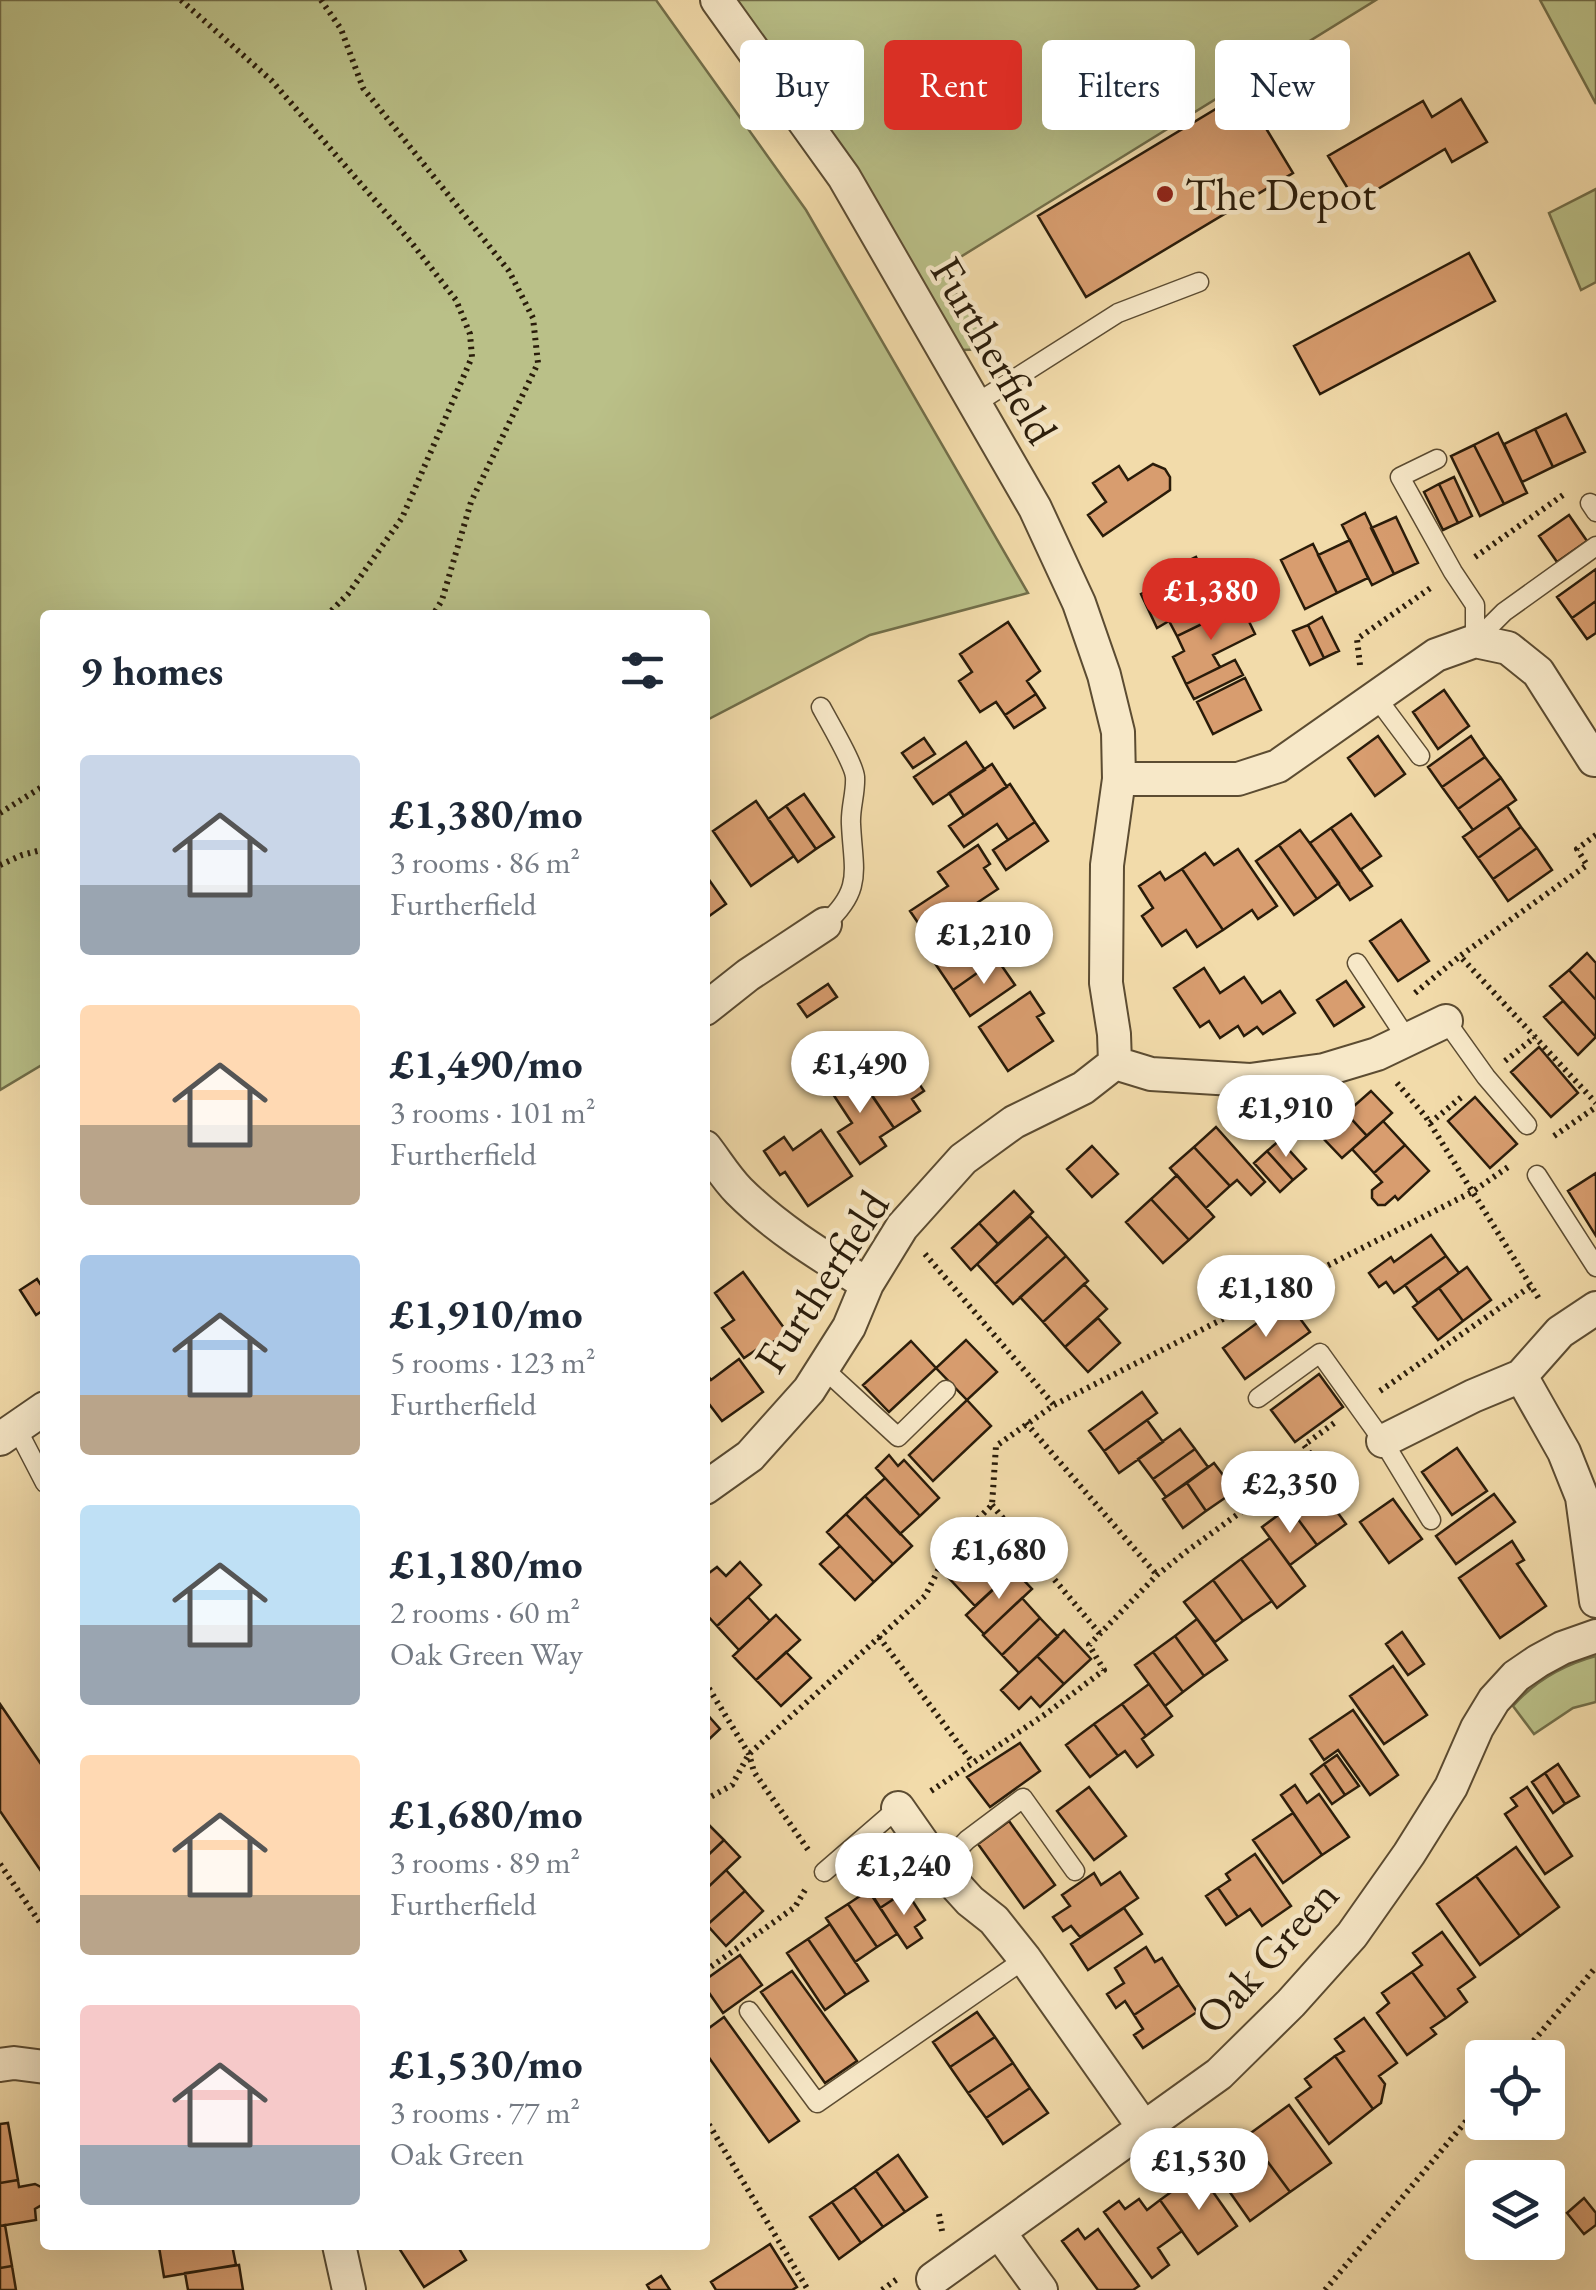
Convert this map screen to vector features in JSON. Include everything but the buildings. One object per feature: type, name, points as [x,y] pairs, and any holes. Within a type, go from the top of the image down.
[{"type":"street","name":"Furtherfield","points":[[710,1484],[750,1456],[809,1390],[902,1227],[963,1159],[1014,1122],[1083,1088],[1115,1063],[1106,983],[1107,865],[1119,779],[1118,732],[1104,674],[1079,603],[1034,508],[844,177],[716,0]]},
{"type":"street","points":[[1119,779],[1238,779],[1278,766],[1436,655],[1475,642],[1508,648],[1538,672],[1595,759]]},
{"type":"street","points":[[710,1004],[825,924]]},
{"type":"street","points":[[1115,1063],[1152,1074],[1250,1080],[1324,1070],[1376,1054],[1398,1026],[1446,1021]]},
{"type":"street","points":[[710,1154],[736,1188],[771,1220],[867,1284]]},
{"type":"street","points":[[1383,1441],[1521,1376],[1560,1332],[1596,1308]]},
{"type":"street","points":[[1521,1376],[1564,1452],[1582,1498],[1596,1601]]},
{"type":"street","points":[[8,1433],[40,1411]]},
{"type":"street","name":"Oak Green","points":[[933,2279],[1219,2074],[1291,2004],[1352,1936],[1451,1787],[1494,1700],[1538,1660],[1596,1636]]},
{"type":"street","points":[[898,1808],[940,1868],[994,1920],[1024,1959],[1144,2128]]},
{"type":"street","points":[[0,2066],[40,2067]]},
{"type":"street","points":[[999,2232],[1041,2290]]},
{"type":"street","points":[[340,2250],[349,2290]]},
{"type":"lane","points":[[975,404],[1118,313],[1199,282]]},
{"type":"lane","points":[[1437,459],[1400,478],[1474,605],[1475,642]]},
{"type":"lane","points":[[1475,642],[1504,612],[1596,546]]},
{"type":"lane","points":[[1376,697],[1420,756]]},
{"type":"lane","points":[[821,707],[856,775],[850,823],[852,889],[840,910],[825,924]]},
{"type":"lane","points":[[1357,963],[1398,1026]]},
{"type":"lane","points":[[1446,1021],[1527,1125]]},
{"type":"lane","points":[[1536,1174],[1596,1267]]},
{"type":"lane","points":[[1258,1398],[1320,1353],[1383,1441],[1431,1520]]},
{"type":"lane","points":[[823,1368],[898,1437],[946,1390]]},
{"type":"lane","points":[[8,1433],[40,1476]]},
{"type":"lane","points":[[940,1868],[968,1840],[1024,1798],[1075,1871]]},
{"type":"lane","points":[[824,1872],[898,1808]]},
{"type":"lane","points":[[749,2011],[817,2102],[1024,1959]]},
{"type":"path","points":[[181,0],[272,81],[411,242],[456,300],[470,334],[472,358],[402,518],[348,594],[332,610]]},
{"type":"path","points":[[321,0],[341,29],[362,88],[509,271],[534,318],[538,363],[471,502],[436,610]]},
{"type":"path","points":[[0,812],[40,789]]},
{"type":"path","points":[[1398,1026],[1460,956],[1587,864],[1576,850],[1596,835]]},
{"type":"path","points":[[0,865],[40,850]]},
{"type":"path","points":[[1460,956],[1596,1105],[1550,1139]]},
{"type":"path","points":[[1376,1054],[1426,1118],[1560,1332]]},
{"type":"path","points":[[710,1797],[732,1786],[749,1754],[925,1596],[951,1546],[992,1505],[996,1446],[1026,1422],[1472,1192],[1519,1160]]},
{"type":"path","points":[[902,1227],[1054,1405]]},
{"type":"path","points":[[898,1808],[973,1763],[1104,1670],[1089,1645],[1157,1576],[1314,1459],[1304,1445],[1531,1286]]},
{"type":"path","points":[[1026,1422],[1157,1576]]},
{"type":"path","points":[[992,1505],[1100,1634]]},
{"type":"path","points":[[879,1637],[973,1763]]},
{"type":"path","points":[[710,1690],[749,1754],[754,1772],[824,1872],[808,1885],[796,1907],[710,1967]]},
{"type":"path","points":[[0,1864],[40,1923]]},
{"type":"path","points":[[1535,2040],[1596,1968]]},
{"type":"path","points":[[1326,2290],[1465,2122]]},
{"type":"path","points":[[710,2126],[808,2290]]},
{"type":"green space","points":[[0,0],[656,0],[740,118],[740,130],[749,130],[806,210],[1028,593],[870,635],[710,718],[710,610],[40,610],[40,1066],[0,1090]]},
{"type":"green space","points":[[734,0],[1376,0],[1311,40],[1215,40],[1215,100],[1195,112],[1195,40],[1042,40],[1042,130],[1166,130],[941,269],[992,349],[961,350],[818,130],[864,130],[864,40],[760,40]]},
{"type":"green space","points":[[1540,0],[1596,0],[1596,104]]},
{"type":"green space","points":[[1596,189],[1596,282],[1581,290],[1549,213]]},
{"type":"green space","points":[[1596,1656],[1596,1702],[1573,1708],[1534,1734],[1513,1706],[1551,1675]]},
{"type":"place","name":"The Depot","points":[[1165,194]]}]
